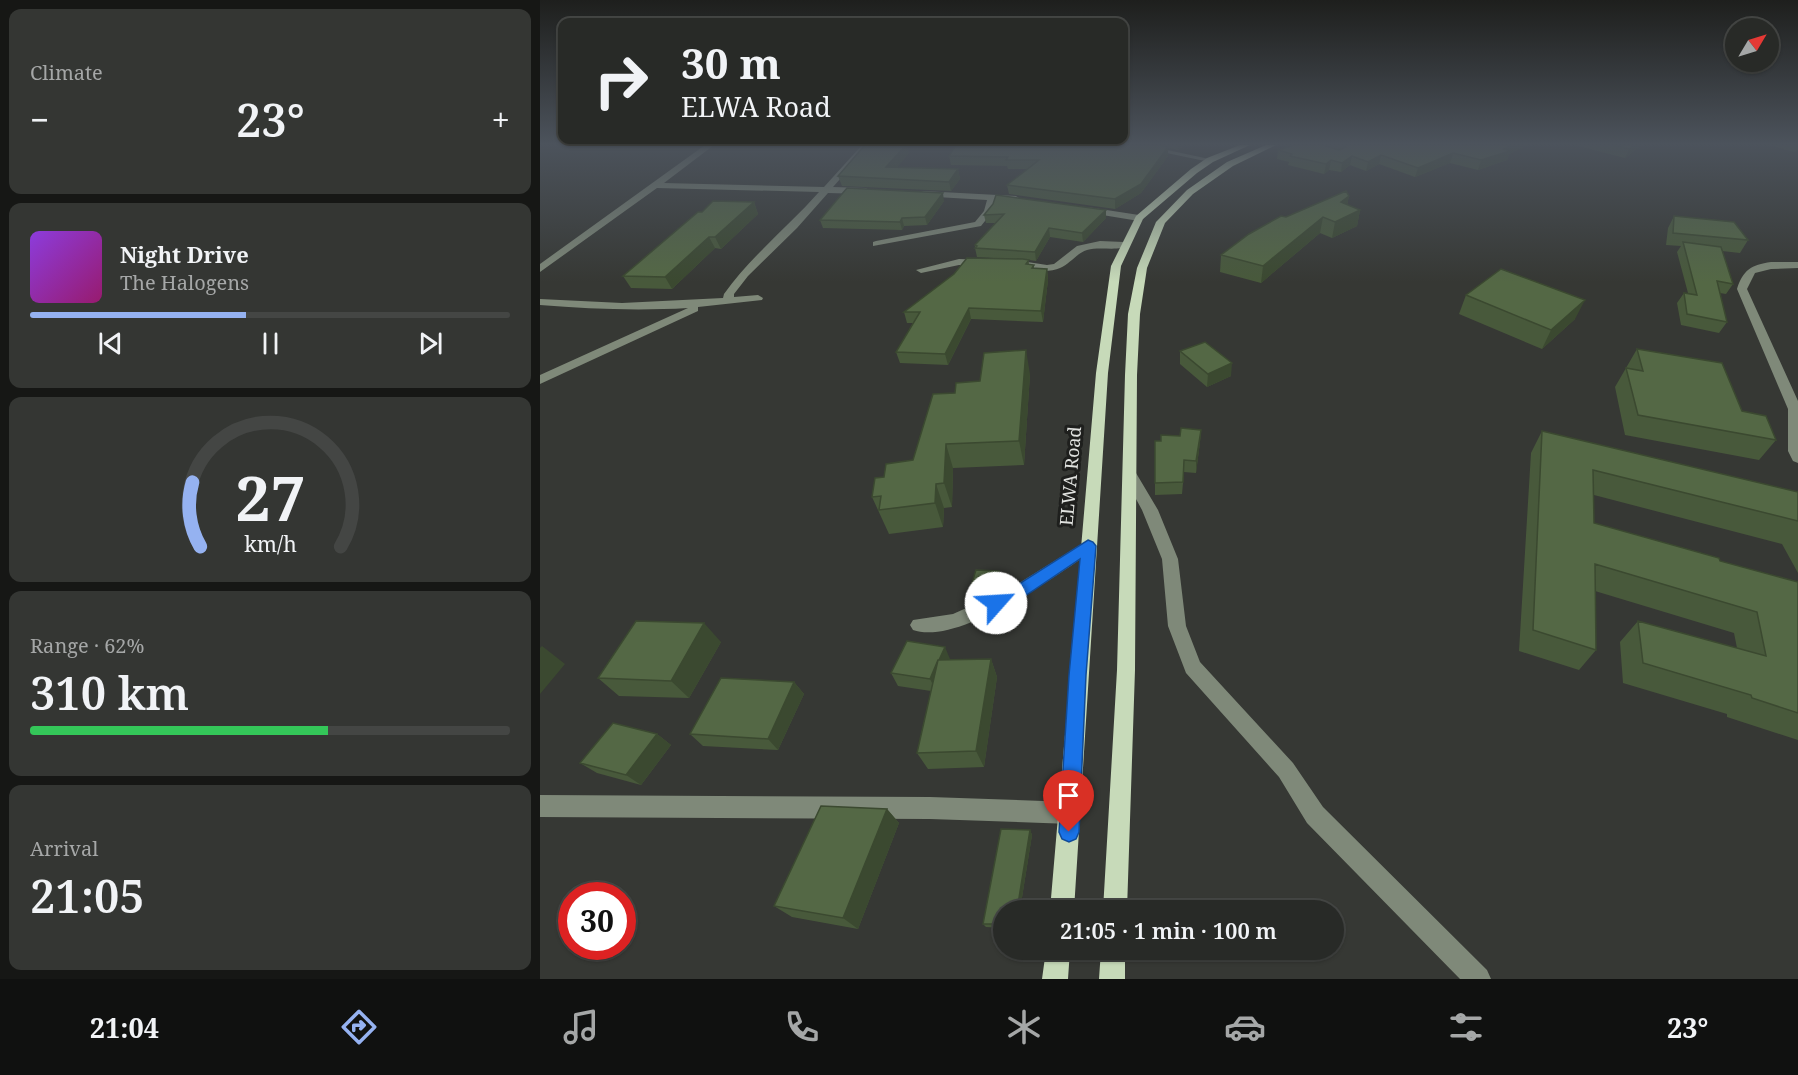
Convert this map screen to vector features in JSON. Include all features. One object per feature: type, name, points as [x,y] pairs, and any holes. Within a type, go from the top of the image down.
[{"type":"main road","name":"ELWA Road","points":[[1063,900],[1071,813],[1078,675],[1108,314],[1116,266],[1124,246],[1139,218],[1168,191]]},
{"type":"main road","points":[[1115,900],[1124,725],[1134,314],[1142,267],[1149,247],[1161,222],[1192,191]]},
{"type":"main road","points":[[1055,979],[1057,960]]},
{"type":"main road","points":[[1112,979],[1113,960]]},
{"type":"street","points":[[540,269],[644,191]]},
{"type":"street","points":[[728,302],[729,294],[744,274],[774,246],[824,191]]},
{"type":"street","points":[[857,191],[872,191]]},
{"type":"street","points":[[914,194],[1022,200]]},
{"type":"street","points":[[876,244],[978,224],[988,211],[992,198]]},
{"type":"street","points":[[1077,209],[1139,218]]},
{"type":"street","points":[[921,270],[959,262],[1023,264],[1047,268],[1057,266],[1080,248],[1100,244],[1124,246]]},
{"type":"street","points":[[1797,454],[1795,409],[1742,289],[1747,275],[1753,270],[1798,265]]},
{"type":"street","points":[[540,302],[610,307],[702,305],[758,298]]},
{"type":"street","points":[[540,380],[702,305]]},
{"type":"street","points":[[1131,477],[1150,510],[1170,559],[1178,626],[1193,667],[1286,770],[1315,815],[1478,979]]},
{"type":"street","points":[[919,625],[955,621],[1017,594],[1088,546]]},
{"type":"street","points":[[540,806],[908,808],[1071,813]]},
{"type":"building","points":[[845,191],[943,193],[925,217],[902,218],[900,222],[820,220]]},
{"type":"building","points":[[1051,191],[1129,191],[1115,199]]},
{"type":"building","points":[[1346,191],[1349,196],[1341,202],[1360,210],[1335,222],[1323,217],[1263,266],[1221,255],[1249,234],[1281,216],[1286,217]]},
{"type":"building","points":[[996,195],[1106,210],[1082,233],[1049,228],[1035,252],[975,248],[977,246],[975,245],[1004,214],[984,215],[993,204]]},
{"type":"building","points":[[713,201],[754,202],[715,237],[709,237],[665,277],[623,276],[698,212],[702,212]]},
{"type":"building","points":[[1674,216],[1734,222],[1748,240],[1673,233]]},
{"type":"building","points":[[1683,242],[1721,247],[1733,284],[1717,281],[1727,322],[1687,314],[1684,293],[1697,295]]},
{"type":"building","points":[[967,258],[1023,259],[1029,260],[1026,264],[1034,265],[1032,268],[1047,269],[1041,311],[969,308],[945,354],[896,352],[920,312],[904,312],[954,274]]},
{"type":"building","points":[[1501,269],[1585,300],[1551,330],[1466,295]]},
{"type":"building","points":[[1205,342],[1232,363],[1208,374],[1180,351]]},
{"type":"building","points":[[1637,349],[1722,363],[1742,411],[1766,416],[1776,440],[1638,415],[1626,368],[1643,371]]},
{"type":"building","points":[[1026,350],[1019,441],[946,444],[944,483],[936,484],[935,503],[879,510],[881,496],[872,497],[875,478],[884,477],[886,464],[913,460],[933,394],[955,393],[956,383],[980,381],[984,353]]},
{"type":"building","points":[[1181,428],[1201,430],[1196,461],[1184,460],[1183,482],[1155,483],[1155,441],[1161,441],[1161,435],[1180,436]]},
{"type":"building","points":[[1542,431],[1798,492],[1798,521],[1593,470],[1594,523],[1798,582],[1798,713],[1752,698],[1751,695],[1643,663],[1638,621],[1766,656],[1757,612],[1595,564],[1596,650],[1533,630]]},
{"type":"building","points":[[976,570],[999,571],[995,585],[986,589],[970,589]]},
{"type":"building","points":[[636,621],[704,623],[671,681],[598,678]]},
{"type":"building","points":[[907,641],[945,647],[930,679],[891,673]]},
{"type":"building","points":[[991,659],[976,751],[917,753],[938,660]]},
{"type":"building","points":[[721,678],[794,682],[768,739],[690,734]]},
{"type":"building","points":[[613,723],[657,734],[626,775],[580,763]]},
{"type":"building","points":[[821,806],[887,809],[843,918],[774,906]]},
{"type":"building","points":[[1001,829],[1030,830],[1019,900],[993,900],[993,924],[983,924]]},
{"type":"route","points":[[996,603],[1017,594],[1088,546],[1069,832]]}]
